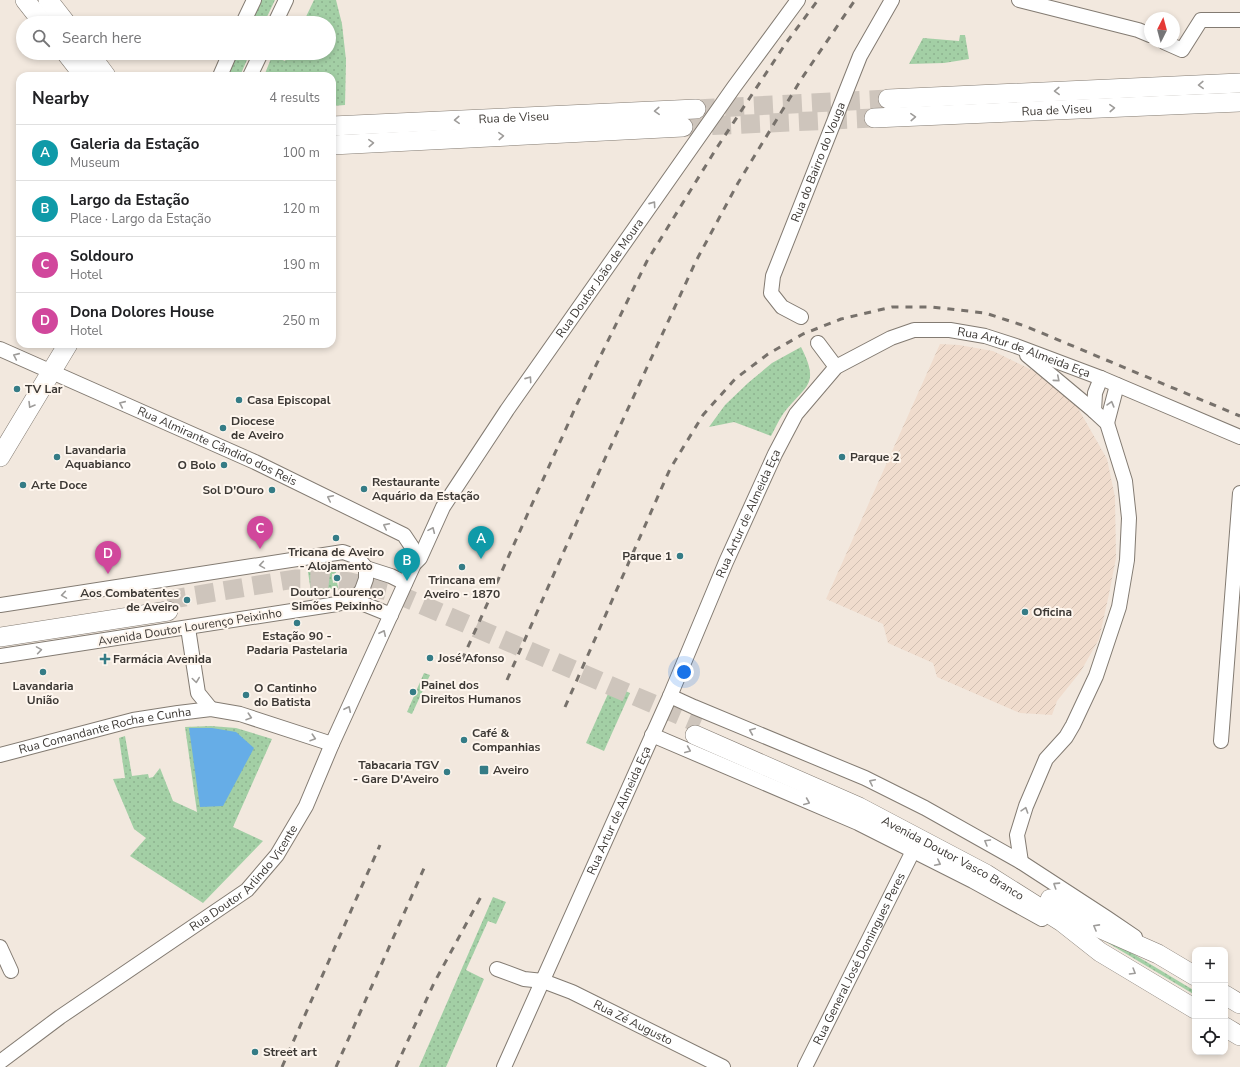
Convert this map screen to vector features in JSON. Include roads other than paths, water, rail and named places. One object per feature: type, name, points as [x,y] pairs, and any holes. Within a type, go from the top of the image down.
[{"type":"main road","points":[[25,0],[48,16]]},
{"type":"main road","points":[[71,60],[81,72]]},
{"type":"main road","points":[[94,60],[103,72]]},
{"type":"main road","name":"Rua de Viseu","points":[[888,99],[1240,83]]},
{"type":"main road","name":"Rua de Viseu","points":[[874,118],[1240,102]]},
{"type":"main road","name":"Rua de Viseu","points":[[336,126],[696,109]]},
{"type":"main road","name":"Rua de Viseu","points":[[336,145],[683,127]]},
{"type":"main road","points":[[0,457],[66,348]]},
{"type":"main road","name":"Avenida Doutor Lourenço Peixinho","points":[[0,624],[167,605],[0,637]]},
{"type":"main road","name":"Avenida Doutor Vasco Branco","points":[[1192,974],[1158,954],[1098,928],[993,865],[864,797],[698,730],[859,807],[986,874],[1062,922],[1100,952],[1192,1007]]},
{"type":"main road","points":[[1228,997],[1240,1004]]},
{"type":"main road","points":[[1228,1029],[1240,1036]]},
{"type":"street","points":[[246,16],[254,0]]},
{"type":"street","points":[[278,16],[286,0]]},
{"type":"street","name":"Rua Doutor João de Moura","points":[[405,583],[414,564],[420,558],[443,507],[506,410],[684,160],[734,87],[798,0]]},
{"type":"street","name":"Rua do Bairro do Vouga","points":[[801,317],[782,307],[771,293],[772,276],[860,56],[892,0]]},
{"type":"street","points":[[1018,0],[1144,32]]},
{"type":"street","points":[[1178,48],[1182,50],[1201,20],[1240,20]]},
{"type":"street","points":[[222,72],[227,60]]},
{"type":"street","points":[[252,72],[258,60]]},
{"type":"street","name":"Rua Artur de Almeida Eça","points":[[504,1067],[670,696],[721,575],[775,454],[796,414],[836,367],[891,338],[914,330],[950,330],[985,336],[1101,378],[1240,437]]},
{"type":"street","points":[[818,343],[836,367]]},
{"type":"street","points":[[1016,346],[1048,371],[1106,423],[1125,481],[1129,518],[1127,560],[1119,607],[1096,676],[1066,737],[1046,759],[1026,806],[1017,835],[1020,862]]},
{"type":"street","name":"Rua Almirante Cândido dos Reis","points":[[0,349],[255,462],[404,535],[412,547],[414,564]]},
{"type":"street","points":[[1094,411],[1095,393],[1101,378]]},
{"type":"street","points":[[1106,423],[1117,385]]},
{"type":"street","points":[[1221,741],[1240,493]]},
{"type":"street","points":[[0,605],[343,552],[357,557],[366,568],[391,576],[405,583]]},
{"type":"street","points":[[366,568],[366,579],[362,590],[354,600],[391,616]]},
{"type":"street","name":"Rua Doutor Arlindo Vicente","points":[[0,1062],[60,1017],[247,890],[277,855],[299,819],[405,583]]},
{"type":"street","name":"Avenida Doutor Lourenço Peixinho","points":[[0,656],[188,628],[354,600]]},
{"type":"street","name":"Rua Comandante Rocha e Cunha","points":[[188,628],[198,693],[211,709]]},
{"type":"street","name":"Avenida Doutor Vasco Branco","points":[[670,696],[865,778],[925,808],[1020,862],[1108,918],[1158,954]]},
{"type":"street","name":"Rua Comandante Rocha e Cunha","points":[[0,755],[132,720],[211,709],[240,714],[332,744]]},
{"type":"street","points":[[652,735],[858,823],[973,881],[1100,952]]},
{"type":"street","name":"Rua General José Domingues Peres","points":[[805,1067],[913,851]]},
{"type":"street","points":[[0,946],[11,971]]},
{"type":"street","name":"Rua Zé Augusto","points":[[497,969],[524,979],[543,981],[572,992],[723,1067]]},
{"type":"water","points":[[189,728],[212,728],[236,732],[254,748],[223,806],[200,807]]},
{"type":"tunnel","points":[[696,109],[888,99]]},
{"type":"tunnel","points":[[683,127],[874,118]]},
{"type":"tunnel","points":[[167,600],[295,579],[325,579],[350,582],[392,592],[700,724]]},
{"type":"railway","points":[[462,660],[577,404],[647,261],[716,149],[786,43],[818,0]]},
{"type":"railway","points":[[507,680],[603,463],[696,261],[738,183],[802,78],[855,0]]},
{"type":"railway","points":[[565,707],[670,469],[703,415],[735,379],[768,354],[803,334],[841,319],[892,307],[932,307],[985,313],[1025,326],[1240,416]]},
{"type":"railway","points":[[282,1067],[380,845]]},
{"type":"railway","points":[[336,1067],[425,866]]},
{"type":"railway","points":[[396,1067],[434,983],[483,893]]},
{"type":"place","name":"TV Lar","points":[[17,389]]},
{"type":"place","name":"Casa Episcopal","points":[[239,400]]},
{"type":"place","name":"Diocese de Aveiro","points":[[223,428]]},
{"type":"place","name":"Lavandaria Aquabianco","points":[[57,457]]},
{"type":"place","name":"Parque 2","points":[[842,457]]},
{"type":"place","name":"O Bolo","points":[[224,465]]},
{"type":"place","name":"Arte Doce","points":[[23,485]]},
{"type":"place","name":"Restaurante Aquário da Estação","points":[[364,489]]},
{"type":"place","name":"Sol D'Ouro","points":[[272,490]]},
{"type":"place","name":"Tricana de Aveiro - Alojamento","points":[[336,538]]},
{"type":"place","name":"Soldouro","points":[[260,549]]},
{"type":"place","name":"Parque 1","points":[[680,556]]},
{"type":"place","name":"Galeria da Estação","points":[[481,559]]},
{"type":"place","name":"Trincana em Aveiro - 1870","points":[[462,567]]},
{"type":"place","name":"Dona Dolores House","points":[[108,574]]},
{"type":"place","name":"Doutor Lourenço Simões Peixinho","points":[[337,578]]},
{"type":"place","name":"Largo da Estação","points":[[407,581]]},
{"type":"place","name":"Aos Combatentes de Aveiro","points":[[187,600]]},
{"type":"place","name":"Oficina","points":[[1025,612]]},
{"type":"place","name":"Estação 90 - Padaria Pastelaria","points":[[297,623]]},
{"type":"place","name":"José Afonso","points":[[430,658]]},
{"type":"place","name":"Farmácia Avenida","points":[[105,659]]},
{"type":"place","name":"Lavandaria União","points":[[43,672]]},
{"type":"place","name":"Painel dos Direitos Humanos","points":[[413,692]]},
{"type":"place","name":"O Cantinho do Batista","points":[[246,695]]},
{"type":"place","name":"Café & Companhias","points":[[464,740]]},
{"type":"place","name":"Aveiro","points":[[484,770]]},
{"type":"place","name":"Tabacaria TGV - Gare D'Aveiro","points":[[447,772]]},
{"type":"place","name":"Street art","points":[[255,1052]]}]
